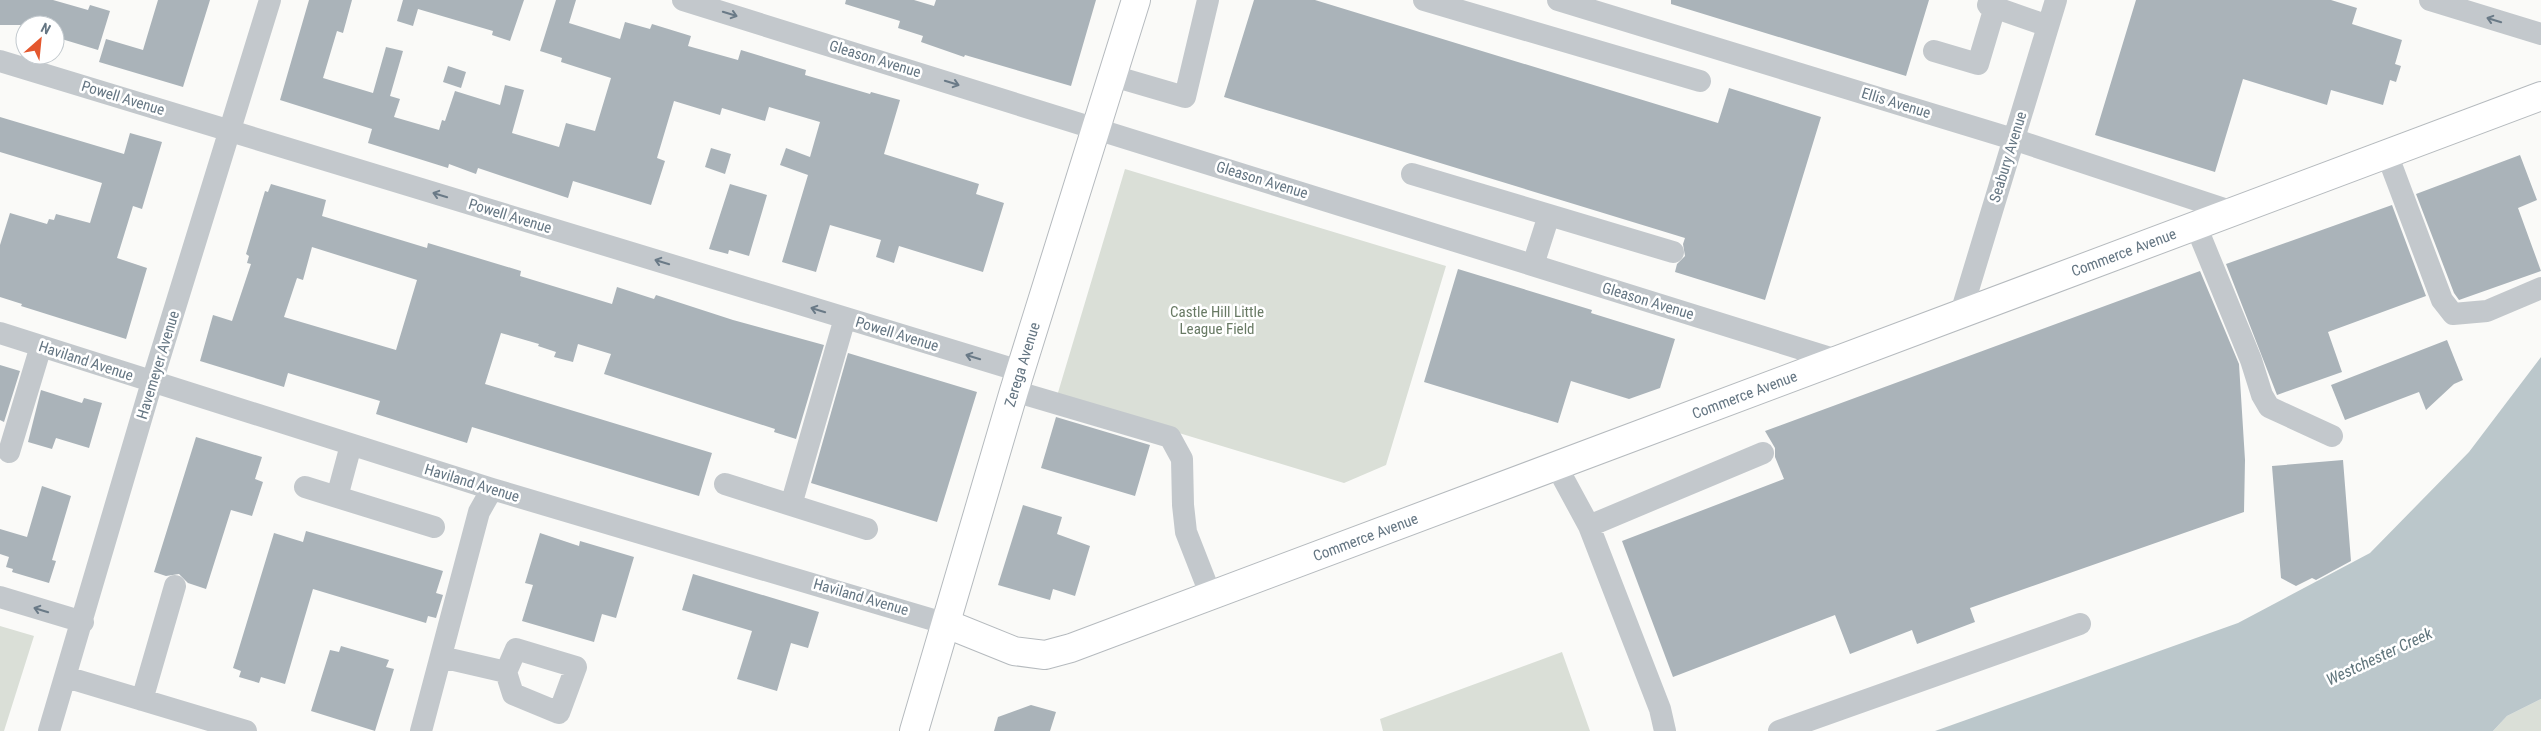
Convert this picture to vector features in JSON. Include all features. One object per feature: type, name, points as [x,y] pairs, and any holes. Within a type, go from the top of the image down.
[{"type":"main road","name":"Zerega Avenue","points":[[914,731],[1017,381],[1136,0]]},
{"type":"main road","name":"Commerce Avenue","points":[[947,624],[1014,651],[1045,655],[1071,648],[1840,361],[1961,313],[2387,154],[2540,100]]},
{"type":"street","name":"Havemeyer Avenue","points":[[49,731],[83,622],[152,382],[270,0]]},
{"type":"street","name":"Gleason Avenue","points":[[684,0],[1840,361]]},
{"type":"street","points":[[1113,76],[1185,97],[1208,0]]},
{"type":"street","points":[[1424,0],[1700,80]]},
{"type":"street","name":"Ellis Avenue","points":[[1558,0],[2013,139],[2233,212]]},
{"type":"street","name":"Seabury Avenue","points":[[1961,313],[2056,0]]},
{"type":"street","points":[[2430,0],[2541,34]]},
{"type":"street","points":[[1934,51],[1978,64],[1993,4],[2048,26]]},
{"type":"street","name":"Powell Avenue","points":[[0,61],[845,318],[1170,437],[1182,459],[1183,505],[1186,532],[1211,596]]},
{"type":"street","points":[[2387,154],[2442,300],[2454,314],[2487,311],[2541,288]]},
{"type":"street","points":[[1412,174],[1673,252]]},
{"type":"street","points":[[1533,265],[1548,215]]},
{"type":"street","points":[[2196,226],[2251,360],[2262,395],[2269,406],[2332,436]]},
{"type":"street","points":[[791,505],[845,318]]},
{"type":"street","name":"Haviland Avenue","points":[[0,333],[492,489],[947,624]]},
{"type":"street","points":[[9,452],[41,346]]},
{"type":"street","points":[[337,496],[351,445]]},
{"type":"street","points":[[1590,526],[1763,452]]},
{"type":"street","points":[[1557,467],[1590,526],[1660,709],[1665,731]]},
{"type":"street","points":[[725,484],[867,529]]},
{"type":"street","points":[[305,488],[337,496],[434,527]]},
{"type":"street","points":[[421,731],[479,512],[492,489]]},
{"type":"street","points":[[142,700],[175,586]]},
{"type":"street","points":[[0,597],[83,622]]},
{"type":"street","points":[[1779,731],[2080,624]]},
{"type":"street","points":[[441,657],[506,672]]},
{"type":"street","points":[[66,677],[246,731]]},
{"type":"green space","name":"Castle Hill Little League Field","points":[[1125,169],[1446,266],[1386,465],[1344,483],[1057,396]]},
{"type":"green space","points":[[0,626],[34,636],[4,731],[0,731]]},
{"type":"green space","points":[[1562,652],[1590,731],[1383,731],[1380,719]]},
{"type":"green space","points":[[2541,699],[2541,731],[2493,731],[2507,716]]},
{"type":"water","name":"Westchester Creek","points":[[2541,357],[2541,699],[2507,716],[2493,731],[1935,731],[2238,623],[2370,553],[2469,452]]},
{"type":"building","points":[[0,0],[53,0],[88,10],[90,5],[110,11],[98,50],[65,40],[65,15],[15,15],[15,25],[0,25]]},
{"type":"building","points":[[158,0],[210,0],[183,87],[99,62],[106,39],[143,50]]},
{"type":"building","points":[[309,0],[352,0],[343,33],[337,31],[323,78],[373,93],[386,47],[403,51],[390,96],[400,99],[394,117],[439,130],[442,120],[445,121],[455,91],[500,105],[505,85],[524,90],[512,133],[559,147],[566,123],[595,131],[611,78],[561,62],[562,58],[540,51],[556,0],[576,0],[569,23],[620,39],[625,22],[650,29],[652,24],[691,36],[688,46],[738,60],[741,50],[806,70],[805,75],[870,94],[871,92],[900,100],[884,154],[979,184],[976,194],[1004,203],[983,272],[899,246],[894,263],[876,257],[881,240],[830,225],[816,272],[782,262],[808,175],[780,165],[786,148],[810,157],[820,122],[769,107],[765,121],[722,108],[720,115],[674,101],[657,158],[665,161],[651,205],[573,181],[568,198],[478,168],[476,174],[449,164],[448,168],[368,143],[372,129],[280,100]]},
{"type":"building","points":[[403,0],[524,0],[510,41],[492,35],[493,31],[418,9],[413,26],[397,21]]},
{"type":"building","points":[[846,0],[914,0],[934,6],[936,0],[1096,0],[1071,86],[965,55],[964,57],[921,42],[923,36],[898,28],[900,21],[845,4]]},
{"type":"building","points":[[1254,0],[1315,0],[1718,123],[1729,88],[1821,117],[1765,300],[1675,272],[1677,264],[1685,256],[1683,244],[1685,238],[1224,97]]},
{"type":"building","points":[[1671,0],[1929,0],[1906,76],[1671,4]]},
{"type":"building","points":[[2136,0],[2331,0],[2357,8],[2352,24],[2402,40],[2395,64],[2401,66],[2396,82],[2390,80],[2383,105],[2331,90],[2327,105],[2243,79],[2215,172],[2095,135]]},
{"type":"building","points":[[448,66],[466,72],[461,88],[443,82]]},
{"type":"building","points":[[0,117],[124,154],[130,133],[162,142],[142,209],[133,206],[117,258],[147,268],[126,339],[21,306],[22,304],[0,297],[0,245],[10,213],[47,224],[49,219],[54,220],[56,214],[90,223],[102,183],[0,152]]},
{"type":"building","points":[[711,148],[731,154],[725,174],[705,167]]},
{"type":"building","points":[[2520,155],[2537,200],[2518,208],[2541,271],[2459,300],[2454,293],[2416,194]]},
{"type":"building","points":[[271,184],[326,200],[322,216],[427,248],[428,243],[521,271],[520,276],[612,304],[617,287],[654,299],[656,295],[733,320],[824,345],[796,439],[774,432],[775,429],[604,374],[611,354],[578,344],[573,362],[554,357],[556,352],[538,346],[539,344],[501,333],[485,384],[712,453],[699,496],[472,427],[467,443],[376,414],[380,401],[288,373],[284,387],[200,361],[213,315],[232,321],[251,264],[247,263],[249,256],[246,254],[265,191],[268,192]],"holes":[[[312,247],[417,280],[396,350],[284,317],[297,278],[303,280]]]},
{"type":"building","points":[[730,184],[767,195],[749,256],[729,250],[728,254],[709,249]]},
{"type":"building","points":[[2392,205],[2426,296],[2328,332],[2342,372],[2277,395],[2226,264]]},
{"type":"building","points":[[1458,269],[1592,310],[1591,313],[1675,339],[1660,388],[1629,399],[1571,381],[1558,423],[1424,382]]},
{"type":"building","points":[[2200,271],[2239,364],[2245,460],[2244,512],[1970,608],[1975,622],[1917,644],[1912,630],[1850,654],[1835,615],[1673,677],[1622,541],[1784,479],[1775,457],[1775,448],[1765,431]]},
{"type":"building","points":[[2447,340],[2463,380],[2454,384],[2426,410],[2419,392],[2345,420],[2331,385]]},
{"type":"building","points":[[848,353],[977,392],[937,522],[811,483]]},
{"type":"building","points":[[0,365],[20,371],[4,422],[0,420]]},
{"type":"building","points":[[41,390],[82,403],[84,398],[102,403],[89,448],[56,438],[52,449],[28,442]]},
{"type":"building","points":[[1056,417],[1150,445],[1135,496],[1041,468]]},
{"type":"building","points":[[196,437],[262,457],[255,479],[263,482],[252,516],[231,510],[206,589],[188,583],[179,574],[166,576],[154,572]]},
{"type":"building","points":[[2343,460],[2351,561],[2316,580],[2312,578],[2296,586],[2281,578],[2272,466]]},
{"type":"building","points":[[42,486],[71,496],[52,560],[56,561],[49,583],[12,572],[13,569],[6,567],[9,557],[0,554],[0,529],[27,537]]},
{"type":"building","points":[[1023,505],[1062,517],[1057,534],[1090,546],[1075,596],[1053,589],[1050,600],[998,585]]},
{"type":"building","points":[[306,531],[443,571],[436,593],[443,595],[436,618],[428,616],[426,623],[313,589],[285,684],[261,677],[259,683],[239,677],[241,671],[233,668],[274,533],[303,542]]},
{"type":"building","points":[[540,533],[579,546],[580,541],[634,557],[616,618],[602,614],[594,642],[522,621],[533,585],[525,583]]},
{"type":"building","points":[[693,574],[819,612],[808,648],[791,643],[777,691],[737,679],[752,631],[682,610]]},
{"type":"building","points":[[341,646],[389,660],[386,667],[394,669],[375,731],[311,711],[330,650],[339,652]]},
{"type":"building","points":[[1031,705],[1056,712],[1050,731],[994,731],[998,717]]}]
